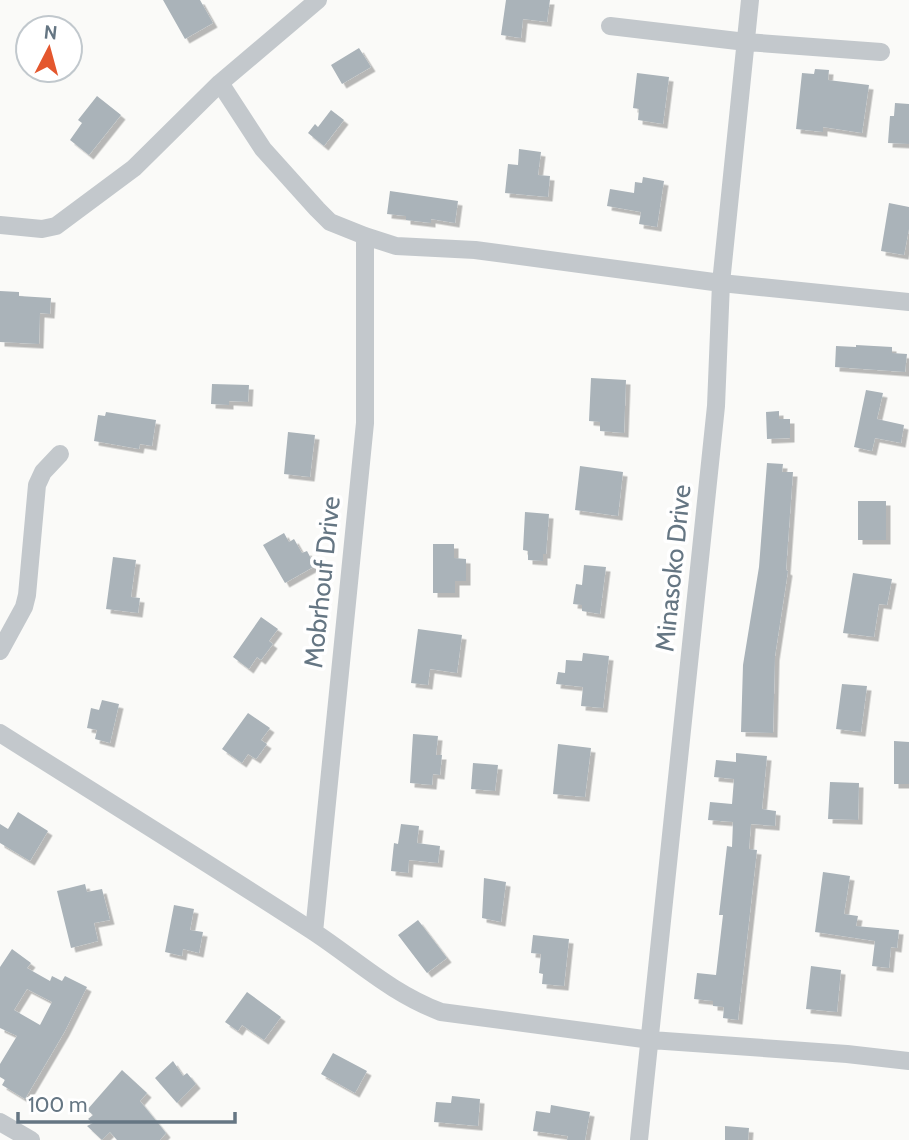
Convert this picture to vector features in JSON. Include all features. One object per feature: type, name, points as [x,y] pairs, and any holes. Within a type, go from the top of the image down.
[{"type":"street","points":[[0,226],[42,229],[56,226],[134,168],[220,83],[318,0]]},
{"type":"street","name":"Minasoko Drive","points":[[639,1140],[716,406],[721,283],[750,0]]},
{"type":"street","points":[[610,26],[746,42],[881,52]]},
{"type":"street","points":[[220,83],[263,149],[330,222],[396,246],[475,250],[721,283],[909,302]]},
{"type":"street","name":"Mobrhouf Drive","points":[[314,932],[365,422],[365,236]]},
{"type":"street","points":[[0,651],[27,595],[37,485],[43,472],[60,454]]},
{"type":"street","points":[[0,733],[314,932],[391,989],[441,1012],[651,1040],[847,1054],[909,1062]]},
{"type":"street","points":[[0,1122],[31,1140]]},
{"type":"building","points":[[163,0],[200,0],[213,23],[185,39]]},
{"type":"building","points":[[506,0],[550,0],[547,22],[523,19],[521,38],[501,35]]},
{"type":"building","points":[[359,48],[371,67],[342,84],[331,65]]},
{"type":"building","points":[[815,69],[829,70],[828,80],[869,85],[862,133],[823,127],[823,132],[796,129],[802,73],[814,74]]},
{"type":"building","points":[[637,73],[669,77],[663,124],[638,120],[639,109],[633,108]]},
{"type":"building","points":[[97,96],[121,115],[89,155],[70,140],[82,123],[78,120]]},
{"type":"building","points":[[895,103],[909,104],[909,144],[888,143],[890,116],[894,116]]},
{"type":"building","points":[[331,110],[344,120],[324,146],[308,133],[315,124],[318,127]]},
{"type":"building","points":[[519,149],[541,152],[538,175],[550,176],[548,197],[505,193],[508,164],[518,165]]},
{"type":"building","points":[[643,177],[664,181],[657,227],[639,224],[641,212],[607,206],[610,189],[634,193],[635,182],[642,183]]},
{"type":"building","points":[[390,191],[458,201],[455,223],[431,219],[431,223],[406,220],[406,216],[387,214]]},
{"type":"building","points":[[889,203],[909,207],[909,229],[904,255],[881,251]]},
{"type":"building","points":[[0,291],[19,292],[19,296],[51,298],[50,314],[40,313],[39,344],[0,342]]},
{"type":"building","points":[[836,346],[892,347],[892,353],[907,354],[905,372],[835,367]]},
{"type":"building","points":[[591,378],[626,380],[624,433],[600,431],[600,422],[589,421]]},
{"type":"building","points":[[212,384],[249,385],[248,402],[211,404]]},
{"type":"building","points":[[866,390],[883,393],[877,419],[904,425],[901,443],[875,438],[872,451],[854,447]]},
{"type":"building","points":[[779,411],[779,419],[790,419],[790,438],[767,439],[766,412]]},
{"type":"building","points":[[106,412],[156,420],[152,446],[140,444],[139,449],[94,441],[98,415],[105,416]]},
{"type":"building","points":[[288,432],[315,435],[310,477],[284,474]]},
{"type":"building","points":[[767,463],[783,464],[782,472],[793,472],[788,571],[775,656],[773,733],[741,732],[743,665],[759,567]]},
{"type":"building","points":[[580,466],[623,472],[618,516],[575,510]]},
{"type":"building","points":[[858,501],[886,501],[886,540],[858,540]]},
{"type":"building","points":[[525,512],[549,514],[543,561],[528,560],[528,551],[523,550]]},
{"type":"building","points":[[284,533],[289,542],[294,539],[302,553],[307,551],[315,566],[285,583],[263,545]]},
{"type":"building","points":[[433,544],[454,544],[454,558],[466,559],[466,581],[455,581],[455,593],[433,593]]},
{"type":"building","points":[[113,557],[136,560],[131,597],[140,598],[138,613],[106,609]]},
{"type":"building","points":[[584,565],[606,567],[600,614],[582,611],[582,605],[573,604],[576,584],[582,585]]},
{"type":"building","points":[[853,573],[892,579],[887,605],[879,604],[874,637],[843,633]]},
{"type":"building","points":[[261,617],[278,629],[269,641],[273,644],[261,660],[257,657],[249,669],[233,657]]},
{"type":"building","points":[[418,629],[462,635],[457,673],[430,669],[428,685],[411,683]]},
{"type":"building","points":[[583,653],[609,656],[603,708],[581,706],[583,687],[556,684],[558,672],[565,673],[566,660],[582,661]]},
{"type":"building","points":[[842,684],[867,686],[861,732],[836,729]]},
{"type":"building","points":[[102,700],[119,704],[110,743],[95,739],[97,730],[87,728],[91,708],[99,710]]},
{"type":"building","points":[[248,713],[270,728],[261,740],[267,744],[256,759],[248,754],[242,763],[222,749]]},
{"type":"building","points":[[413,734],[438,736],[436,755],[442,755],[440,775],[433,774],[432,785],[410,783]]},
{"type":"building","points":[[894,741],[909,742],[909,784],[894,784]]},
{"type":"building","points":[[558,744],[591,748],[585,797],[553,794]]},
{"type":"building","points":[[736,753],[767,756],[762,809],[776,811],[775,826],[751,824],[749,849],[757,850],[738,1020],[723,1018],[724,1007],[713,1006],[713,1001],[694,999],[697,973],[716,975],[723,915],[719,915],[727,846],[732,847],[733,822],[708,820],[710,802],[732,804],[734,779],[714,777],[716,760],[736,762]]},
{"type":"building","points":[[473,763],[498,765],[495,791],[471,789]]},
{"type":"building","points":[[830,782],[859,783],[858,820],[828,819]]},
{"type":"building","points":[[18,812],[48,831],[30,861],[0,843],[0,824],[8,829]]},
{"type":"building","points":[[401,824],[419,826],[417,843],[440,846],[438,863],[409,860],[408,873],[391,871],[394,843],[398,844]]},
{"type":"building","points":[[823,872],[850,876],[844,914],[858,916],[856,926],[899,930],[897,948],[891,947],[889,968],[872,966],[875,941],[815,932]]},
{"type":"building","points":[[484,878],[506,882],[501,922],[482,918]]},
{"type":"building","points":[[85,884],[87,892],[102,889],[110,920],[94,923],[98,941],[71,948],[57,891]]},
{"type":"building","points":[[174,905],[194,909],[190,930],[203,932],[199,953],[183,949],[182,956],[165,952]]},
{"type":"building","points":[[418,920],[447,958],[427,973],[398,935]]},
{"type":"building","points":[[533,935],[569,939],[564,986],[542,984],[543,974],[539,973],[541,954],[531,953]]},
{"type":"building","points":[[12,949],[31,963],[27,968],[50,981],[52,976],[62,981],[65,976],[87,987],[25,1099],[2,1085],[5,1080],[0,1077],[0,1064],[17,1036],[0,1028],[0,967]],"holes":[[[27,989],[52,1002],[40,1025],[14,1010]]]},
{"type":"building","points":[[811,966],[841,970],[837,1012],[806,1009]]},
{"type":"building","points":[[247,992],[281,1017],[264,1040],[242,1025],[238,1031],[225,1022]]},
{"type":"building","points":[[333,1053],[367,1071],[355,1093],[321,1074]]},
{"type":"building","points":[[173,1061],[183,1076],[187,1073],[196,1084],[177,1103],[155,1078]]},
{"type":"building","points":[[122,1070],[147,1093],[140,1101],[166,1133],[160,1140],[117,1140],[110,1132],[102,1140],[87,1126],[93,1123],[88,1119],[93,1115],[87,1110]]},
{"type":"building","points":[[452,1096],[480,1099],[478,1126],[434,1122],[436,1102],[451,1103]]},
{"type":"building","points":[[551,1105],[590,1112],[585,1140],[567,1140],[568,1136],[533,1131],[536,1111],[550,1113]]},
{"type":"building","points":[[725,1126],[749,1128],[748,1140],[725,1140]]}]
